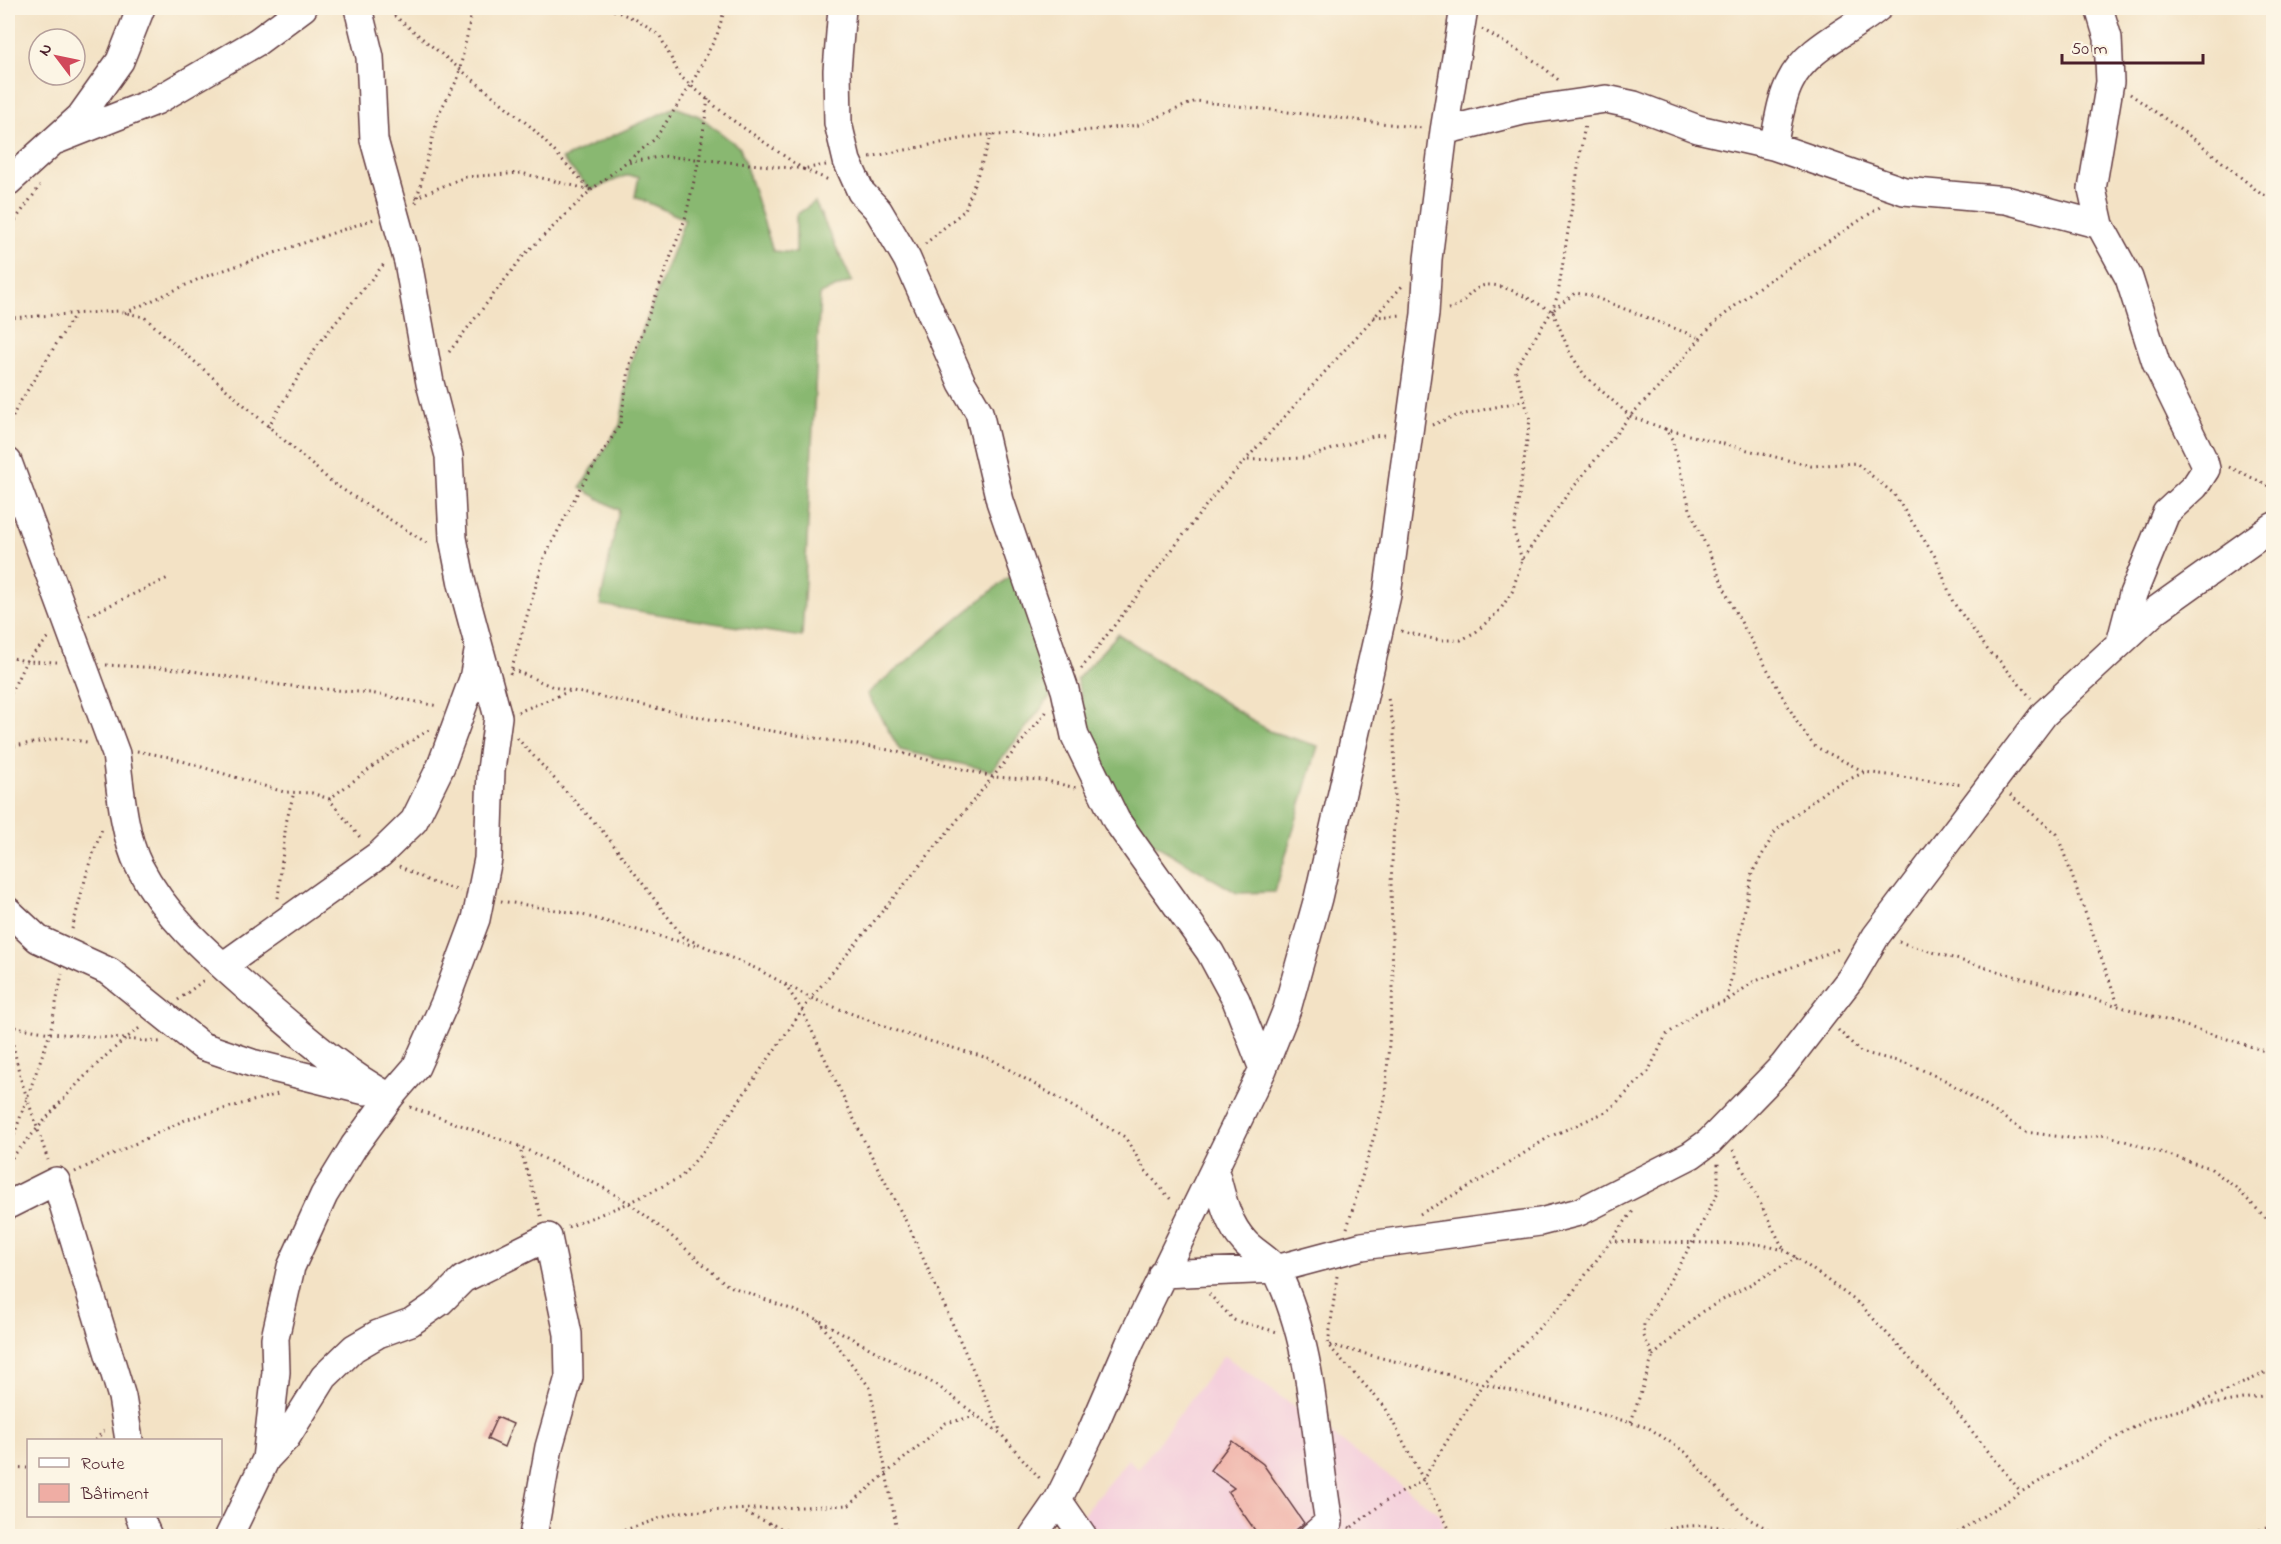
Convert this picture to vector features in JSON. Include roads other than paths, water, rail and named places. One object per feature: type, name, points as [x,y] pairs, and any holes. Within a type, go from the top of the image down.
[{"type":"street","points":[[8,182],[80,117],[120,61],[141,8]]},
{"type":"street","points":[[57,140],[156,101],[257,42],[303,8]]},
{"type":"street","points":[[266,1459],[276,1372],[275,1338],[291,1267],[324,1195],[354,1146],[390,1097],[416,1067],[445,1002],[476,919],[488,859],[491,770],[498,717],[462,584],[453,538],[449,456],[430,383],[408,262],[374,140],[370,57],[358,8]]},
{"type":"street","points":[[842,8],[837,70],[838,123],[847,161],[861,192],[878,210],[907,259],[962,383],[979,412],[1000,501],[1065,690],[1075,736],[1116,820],[1210,952],[1236,1000],[1263,1069]]},
{"type":"street","points":[[1773,146],[1789,83],[1797,70],[1810,55],[1878,8]]},
{"type":"street","points":[[2099,8],[2108,38],[2110,82],[2092,189],[2100,225],[2128,278],[2156,363],[2206,469],[2201,479],[2166,513],[2133,594],[2121,640]]},
{"type":"street","points":[[1033,1536],[1058,1500],[1089,1437],[1162,1274],[1215,1171],[1263,1069],[1287,1009],[1318,898],[1382,627],[1425,314],[1428,259],[1444,131],[1463,12]]},
{"type":"street","points":[[1444,131],[1523,111],[1583,100],[1622,101],[1680,123],[1773,146],[1904,191],[2006,200],[2100,225]]},
{"type":"street","points":[[8,462],[113,746],[122,806],[138,864],[163,907],[199,945],[352,1076],[390,1097]]},
{"type":"street","points":[[1162,1274],[1193,1275],[1276,1269],[1340,1251],[1540,1222],[1579,1212],[1691,1155],[1709,1142],[1783,1066],[1851,978],[1876,936],[2044,714],[2121,640],[2156,610],[2274,526]]},
{"type":"street","points":[[223,966],[274,927],[380,854],[414,821],[441,766],[473,680],[480,644]]},
{"type":"street","points":[[8,910],[38,939],[110,972],[202,1046],[252,1063],[390,1097]]},
{"type":"street","points":[[1215,1171],[1229,1221],[1254,1252],[1276,1269],[1300,1338],[1311,1389],[1329,1522],[1312,1536]]},
{"type":"street","points":[[8,1205],[56,1181],[122,1398],[129,1439]]},
{"type":"street","points":[[229,1536],[266,1459],[286,1438],[324,1377],[354,1348],[378,1334],[411,1322],[440,1302],[463,1279],[548,1237],[568,1334],[569,1377],[549,1447],[533,1536]]},
{"type":"street","points":[[1058,1500],[1083,1536]]},
{"type":"street","points":[[140,1517],[148,1536]]}]
